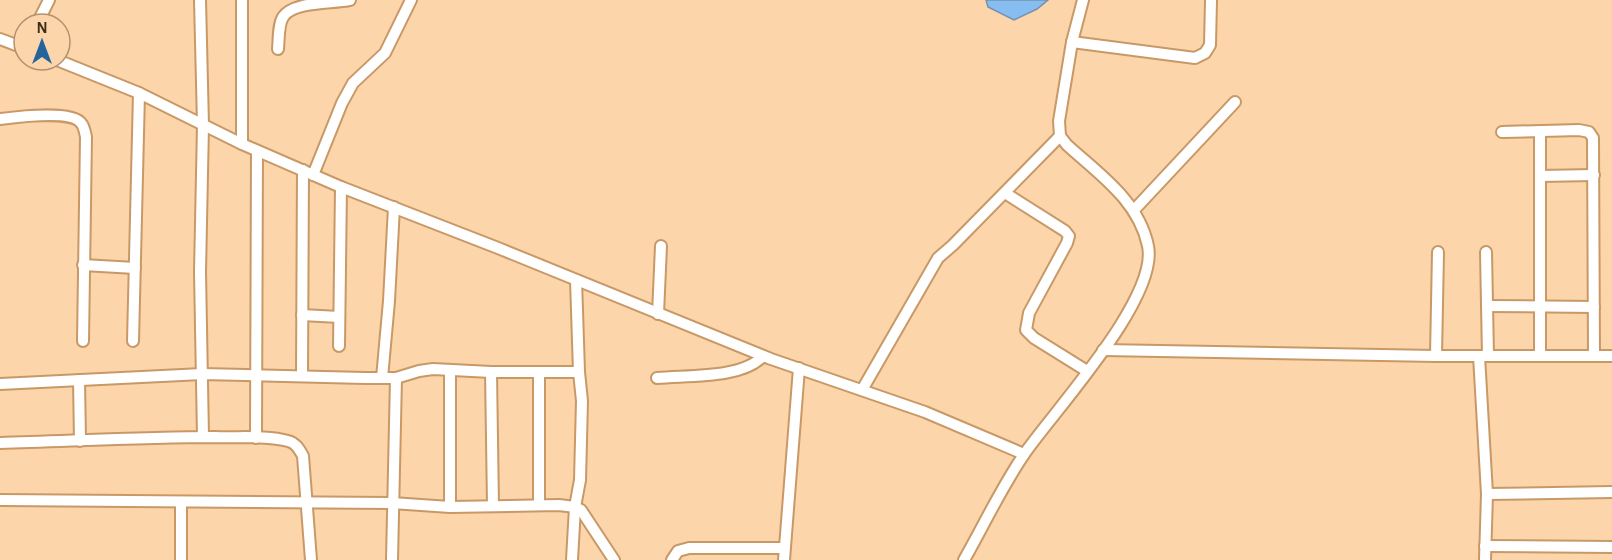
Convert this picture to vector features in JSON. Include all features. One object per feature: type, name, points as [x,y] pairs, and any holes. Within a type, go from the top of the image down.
[{"type":"street","points":[[200,0],[203,125],[200,272],[203,437]]},
{"type":"street","points":[[242,0],[242,144]]},
{"type":"street","points":[[278,49],[283,17],[289,11],[300,6],[350,0]]},
{"type":"street","points":[[302,375],[308,172],[353,83],[385,53],[411,0]]},
{"type":"street","points":[[964,560],[1024,454],[1103,350],[1139,292],[1149,261],[1149,248],[1134,210],[1119,192],[1060,136],[1059,121],[1072,42],[1083,0]]},
{"type":"street","points":[[1072,42],[1194,58],[1205,53],[1210,45],[1211,0]]},
{"type":"street","points":[[72,66],[139,93],[257,151],[341,187],[763,356],[925,412],[1024,454]]},
{"type":"street","points":[[133,341],[139,93]]},
{"type":"street","points":[[1134,210],[1235,102]]},
{"type":"street","points":[[0,119],[64,116],[75,118],[82,124],[86,137],[82,341]]},
{"type":"street","points":[[1502,132],[1579,130],[1589,132],[1593,138],[1594,356]]},
{"type":"street","points":[[1540,131],[1540,356]]},
{"type":"street","points":[[862,390],[938,258],[1060,136]]},
{"type":"street","points":[[256,438],[257,151]]},
{"type":"street","points":[[1540,176],[1594,175]]},
{"type":"street","points":[[339,346],[341,187]]},
{"type":"street","points":[[1005,193],[1065,231],[1069,236],[1029,314],[1026,330],[1034,338],[1087,371]]},
{"type":"street","points":[[382,378],[394,207]]},
{"type":"street","points":[[658,314],[661,246]]},
{"type":"street","points":[[1436,356],[1438,252]]},
{"type":"street","points":[[1485,560],[1487,494],[1483,356],[1487,306],[1486,252]]},
{"type":"street","points":[[83,265],[135,268]]},
{"type":"street","points":[[572,560],[575,507],[580,480],[582,401],[576,280]]},
{"type":"street","points":[[1487,306],[1594,307]]},
{"type":"street","points":[[302,315],[339,317]]},
{"type":"street","points":[[1103,350],[1436,356],[1612,356]]},
{"type":"street","points":[[657,378],[744,369],[763,356]]},
{"type":"street","points":[[784,560],[799,368]]},
{"type":"street","points":[[0,384],[202,374],[396,378],[419,370],[579,372]]},
{"type":"street","points":[[450,370],[450,507]]},
{"type":"street","points":[[491,372],[493,506]]},
{"type":"street","points":[[539,372],[539,504]]},
{"type":"street","points":[[392,560],[396,378]]},
{"type":"street","points":[[79,380],[80,441]]},
{"type":"street","points":[[0,443],[143,437],[256,438],[288,441],[297,446],[303,456],[310,560]]},
{"type":"street","points":[[1487,494],[1612,492]]},
{"type":"street","points":[[0,500],[392,503],[450,507],[539,504],[575,507],[588,519],[614,560]]},
{"type":"street","points":[[181,502],[181,560]]},
{"type":"street","points":[[1485,546],[1612,547]]},
{"type":"street","points":[[672,560],[678,551],[689,548],[784,548]]},
{"type":"water","points":[[986,0],[1048,0],[1037,9],[1014,20],[988,7]]}]
